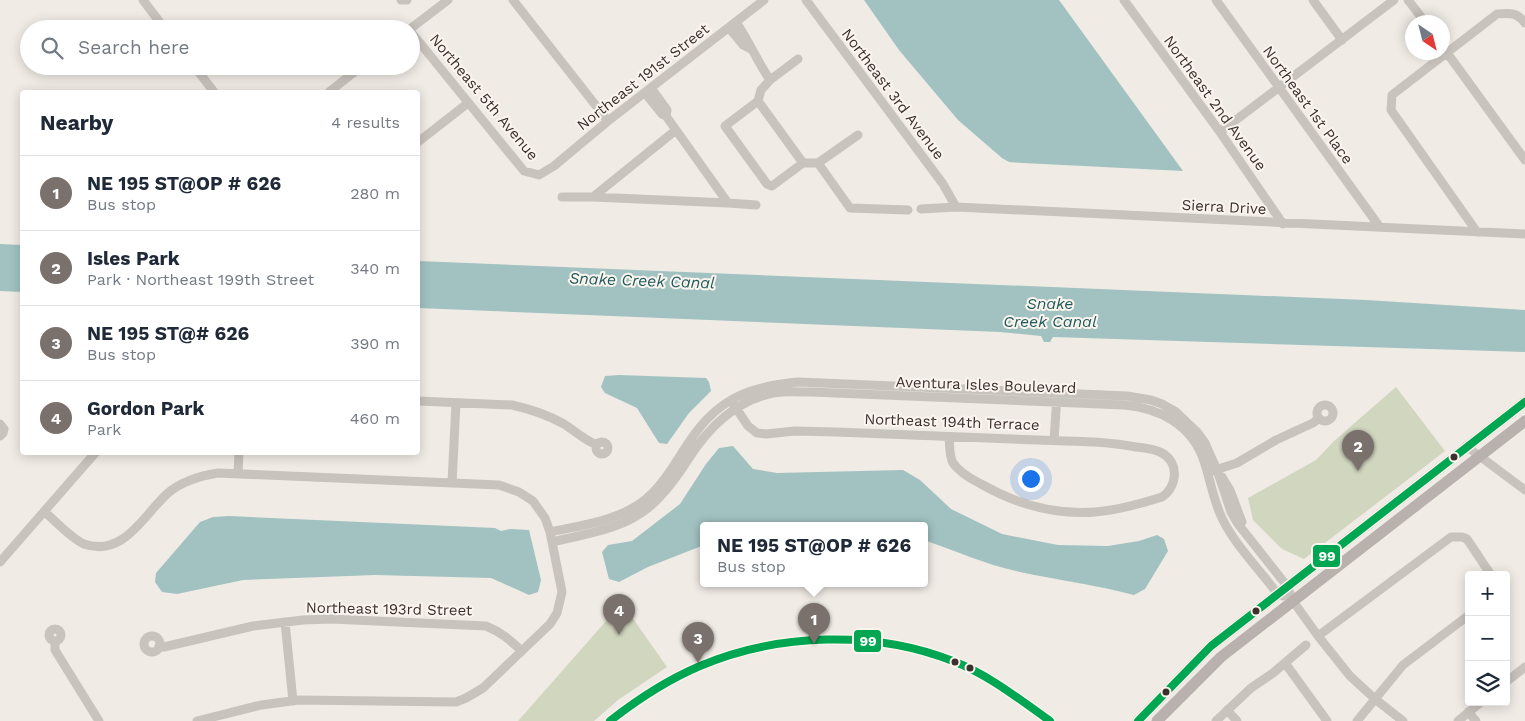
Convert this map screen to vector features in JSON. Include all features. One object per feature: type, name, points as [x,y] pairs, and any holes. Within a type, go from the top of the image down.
[{"type":"main road","points":[[1138,721],[1211,646],[1525,402]]},
{"type":"main road","points":[[1158,721],[1221,657],[1525,421]]},
{"type":"street","points":[[143,0],[158,20]]},
{"type":"street","points":[[401,0],[406,0]]},
{"type":"street","points":[[420,23],[448,0]]},
{"type":"street","points":[[513,0],[608,121]]},
{"type":"street","name":"Northeast 3rd Avenue","points":[[806,0],[943,184],[956,207]]},
{"type":"street","name":"Northeast 2nd Avenue","points":[[1124,0],[1220,132],[1283,224]]},
{"type":"street","name":"Northeast 1st Place","points":[[1216,0],[1379,226]]},
{"type":"street","points":[[1313,0],[1342,40]]},
{"type":"street","points":[[1220,132],[1394,0]]},
{"type":"street","points":[[1408,0],[1420,15]]},
{"type":"street","name":"Northeast 191st Street","points":[[539,175],[554,166],[608,121],[761,1]]},
{"type":"street","points":[[1450,45],[1497,14],[1512,13],[1520,17],[1525,23]]},
{"type":"street","points":[[732,25],[743,45],[751,50],[770,80]]},
{"type":"street","name":"Northeast 5th Avenue","points":[[420,42],[524,171],[539,175]]},
{"type":"street","points":[[1450,57],[1525,160]]},
{"type":"street","points":[[798,59],[770,80],[761,90],[758,101],[724,126],[767,184],[772,186],[804,163],[818,163],[858,135]]},
{"type":"street","points":[[1432,60],[1392,95],[1392,110],[1477,232]]},
{"type":"street","points":[[201,75],[212,90]]},
{"type":"street","points":[[332,90],[351,75]]},
{"type":"street","points":[[648,91],[662,114],[666,116],[728,202]]},
{"type":"street","points":[[758,101],[804,163]]},
{"type":"street","points":[[420,140],[468,103]]},
{"type":"street","points":[[592,197],[676,130]]},
{"type":"street","points":[[818,163],[850,208],[908,210]]},
{"type":"street","points":[[562,196],[728,202],[756,206]]},
{"type":"street","name":"Sierra Drive","points":[[921,209],[956,207],[1525,234]]},
{"type":"street","name":"Aventura Isles Boulevard","points":[[551,537],[619,515],[645,499],[657,488],[705,422],[734,404],[746,392],[770,384],[798,382],[1057,397],[1140,406],[1158,412],[1176,423],[1200,452],[1217,506],[1225,523],[1277,593],[1292,600]]},
{"type":"street","points":[[1054,440],[1057,397]]},
{"type":"street","name":"Aventura Isles Boulevard","points":[[1057,397],[1139,397],[1162,404],[1176,412],[1197,432],[1205,443],[1218,470],[1230,512],[1287,586],[1292,600]]},
{"type":"street","points":[[420,401],[512,405],[564,424],[586,441],[597,445]]},
{"type":"street","points":[[452,483],[456,403]]},
{"type":"street","name":"Northeast 194th Terrace","points":[[734,404],[748,426],[757,433],[806,431],[1117,444],[1153,450],[1169,458],[1175,474],[1173,484],[1168,493],[1147,502],[1115,510],[1093,512],[1042,509],[994,492],[959,469],[952,462],[949,437]]},
{"type":"street","points":[[1207,473],[1237,463],[1261,448],[1313,423],[1319,418]]},
{"type":"street","points":[[0,424],[3,426],[4,431],[0,436]]},
{"type":"street","points":[[1466,446],[1525,490]]},
{"type":"street","points":[[0,562],[93,455]]},
{"type":"street","points":[[238,473],[239,455]]},
{"type":"street","points":[[45,512],[84,544],[96,546],[110,544],[123,539],[132,532],[155,505],[180,484],[204,475],[238,473],[499,485],[528,496],[534,501],[545,518],[551,537],[562,592],[557,613],[550,624],[483,688],[466,698],[456,702],[293,700],[262,705],[198,721]]},
{"type":"street","points":[[1318,636],[1451,537],[1467,539],[1488,571]]},
{"type":"street","points":[[1292,600],[1350,676],[1403,721]]},
{"type":"street","points":[[1362,721],[1403,665],[1468,616]]},
{"type":"street","name":"Northeast 193rd Street","points":[[159,646],[253,626],[331,619],[486,626],[498,630],[522,651]]},
{"type":"street","points":[[285,622],[293,700]]},
{"type":"street","points":[[610,721],[636,701],[670,680],[704,664],[748,650],[805,640],[866,640],[940,656],[977,672],[1050,721]]},
{"type":"street","points":[[55,642],[55,650],[99,721]]},
{"type":"street","points":[[1216,721],[1251,688],[1306,645]]},
{"type":"street","points":[[1285,663],[1327,721]]},
{"type":"street","points":[[1510,679],[1525,667]]},
{"type":"street","points":[[1357,721],[1377,700]]},
{"type":"street","points":[[1458,721],[1476,706]]},
{"type":"street","points":[[1227,710],[1237,721]]},
{"type":"street","points":[[1468,712],[1476,721]]},
{"type":"green space","points":[[1396,387],[1445,451],[1304,559],[1282,549],[1253,520],[1248,498],[1316,460],[1334,441]]},
{"type":"green space","points":[[622,603],[667,667],[618,700],[594,721],[518,721]]},
{"type":"water","points":[[864,0],[1059,0],[1183,171],[1009,162],[958,120],[899,50]]},
{"type":"water","points":[[0,244],[20,245],[20,292],[0,291]]},
{"type":"water","name":"Snake Creek Canal","points":[[420,261],[1366,300],[1525,310],[1525,352],[1053,337],[1050,342],[1044,342],[1041,336],[1000,332],[420,308]]},
{"type":"water","points":[[605,376],[706,378],[711,391],[689,413],[667,444],[659,443],[637,408],[605,393],[601,387]]},
{"type":"water","points":[[733,446],[753,469],[777,473],[903,470],[920,480],[951,509],[1002,534],[1058,545],[1108,546],[1139,541],[1157,535],[1164,539],[1168,551],[1145,589],[1134,595],[1020,572],[984,562],[928,541],[928,522],[700,522],[700,547],[648,567],[619,582],[609,579],[602,552],[608,545],[632,541],[680,504],[706,464],[719,448]]},
{"type":"water","points":[[229,516],[495,528],[501,531],[510,529],[529,530],[541,580],[538,592],[529,595],[491,578],[375,575],[243,580],[177,594],[162,592],[155,582],[156,573],[200,522],[213,517]]},
{"type":"transit line","name":"99","points":[[1138,721],[1211,646],[1525,402]]},
{"type":"transit line","name":"99","points":[[610,721],[653,690],[700,666],[730,655],[761,647],[826,640],[859,640],[892,644],[923,651],[953,661],[991,680],[1050,721]]},
{"type":"place","name":"Isles Park","points":[[1358,471]]},
{"type":"place","name":"Gordon Park","points":[[619,635]]},
{"type":"place","name":"NE 195 ST@OP # 626","points":[[814,644]]},
{"type":"place","name":"NE 195 ST@# 626","points":[[698,663]]}]
